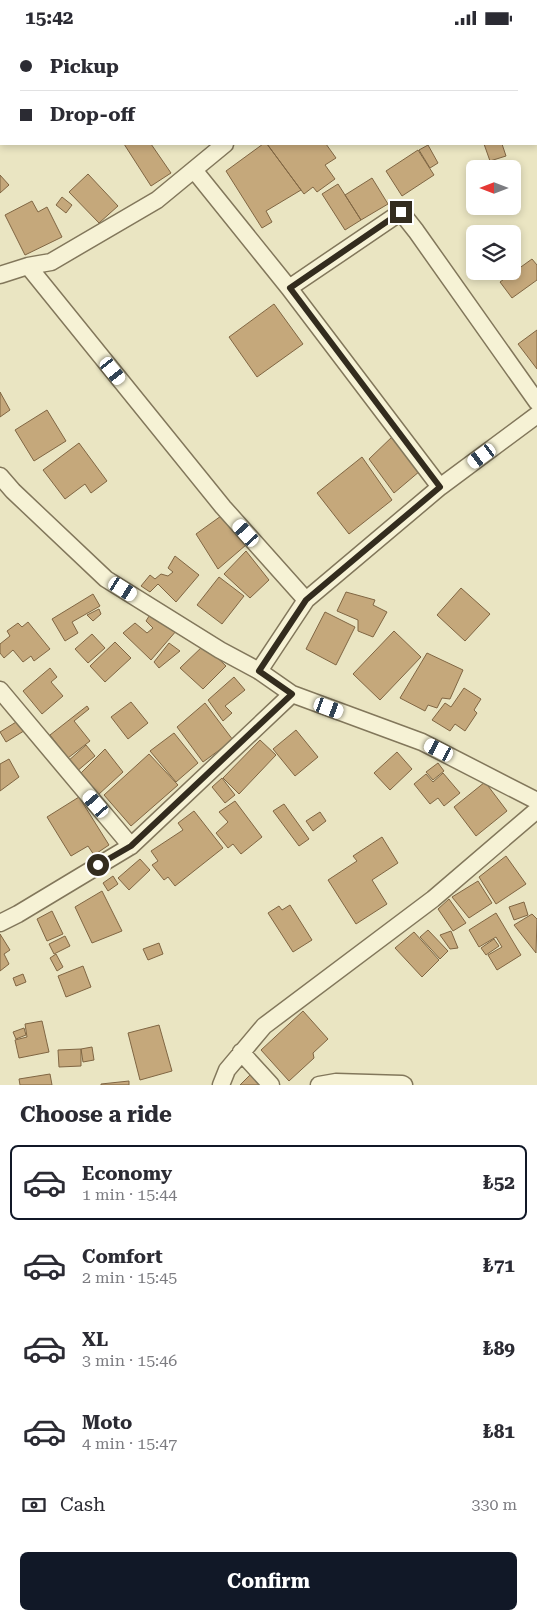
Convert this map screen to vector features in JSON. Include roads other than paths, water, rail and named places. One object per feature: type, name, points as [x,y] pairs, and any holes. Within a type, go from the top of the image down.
[{"type":"street","points":[[0,275],[28,266],[51,262],[133,215],[157,200],[224,145]]},
{"type":"street","points":[[194,170],[290,288],[440,487]]},
{"type":"street","points":[[290,288],[401,212],[537,402]]},
{"type":"street","points":[[28,266],[223,507],[306,600]]},
{"type":"street","points":[[259,671],[306,600],[440,487],[537,415]]},
{"type":"street","points":[[0,476],[13,491],[106,579],[220,650],[259,671],[292,694],[422,742],[537,801]]},
{"type":"street","points":[[0,690],[131,846]]},
{"type":"street","points":[[0,923],[131,846],[292,694]]},
{"type":"street","points":[[221,1085],[227,1070],[264,1026],[433,899],[537,810]]},
{"type":"street","points":[[241,1052],[271,1085]]},
{"type":"street","points":[[319,1085],[336,1082],[402,1083],[404,1085]]}]
